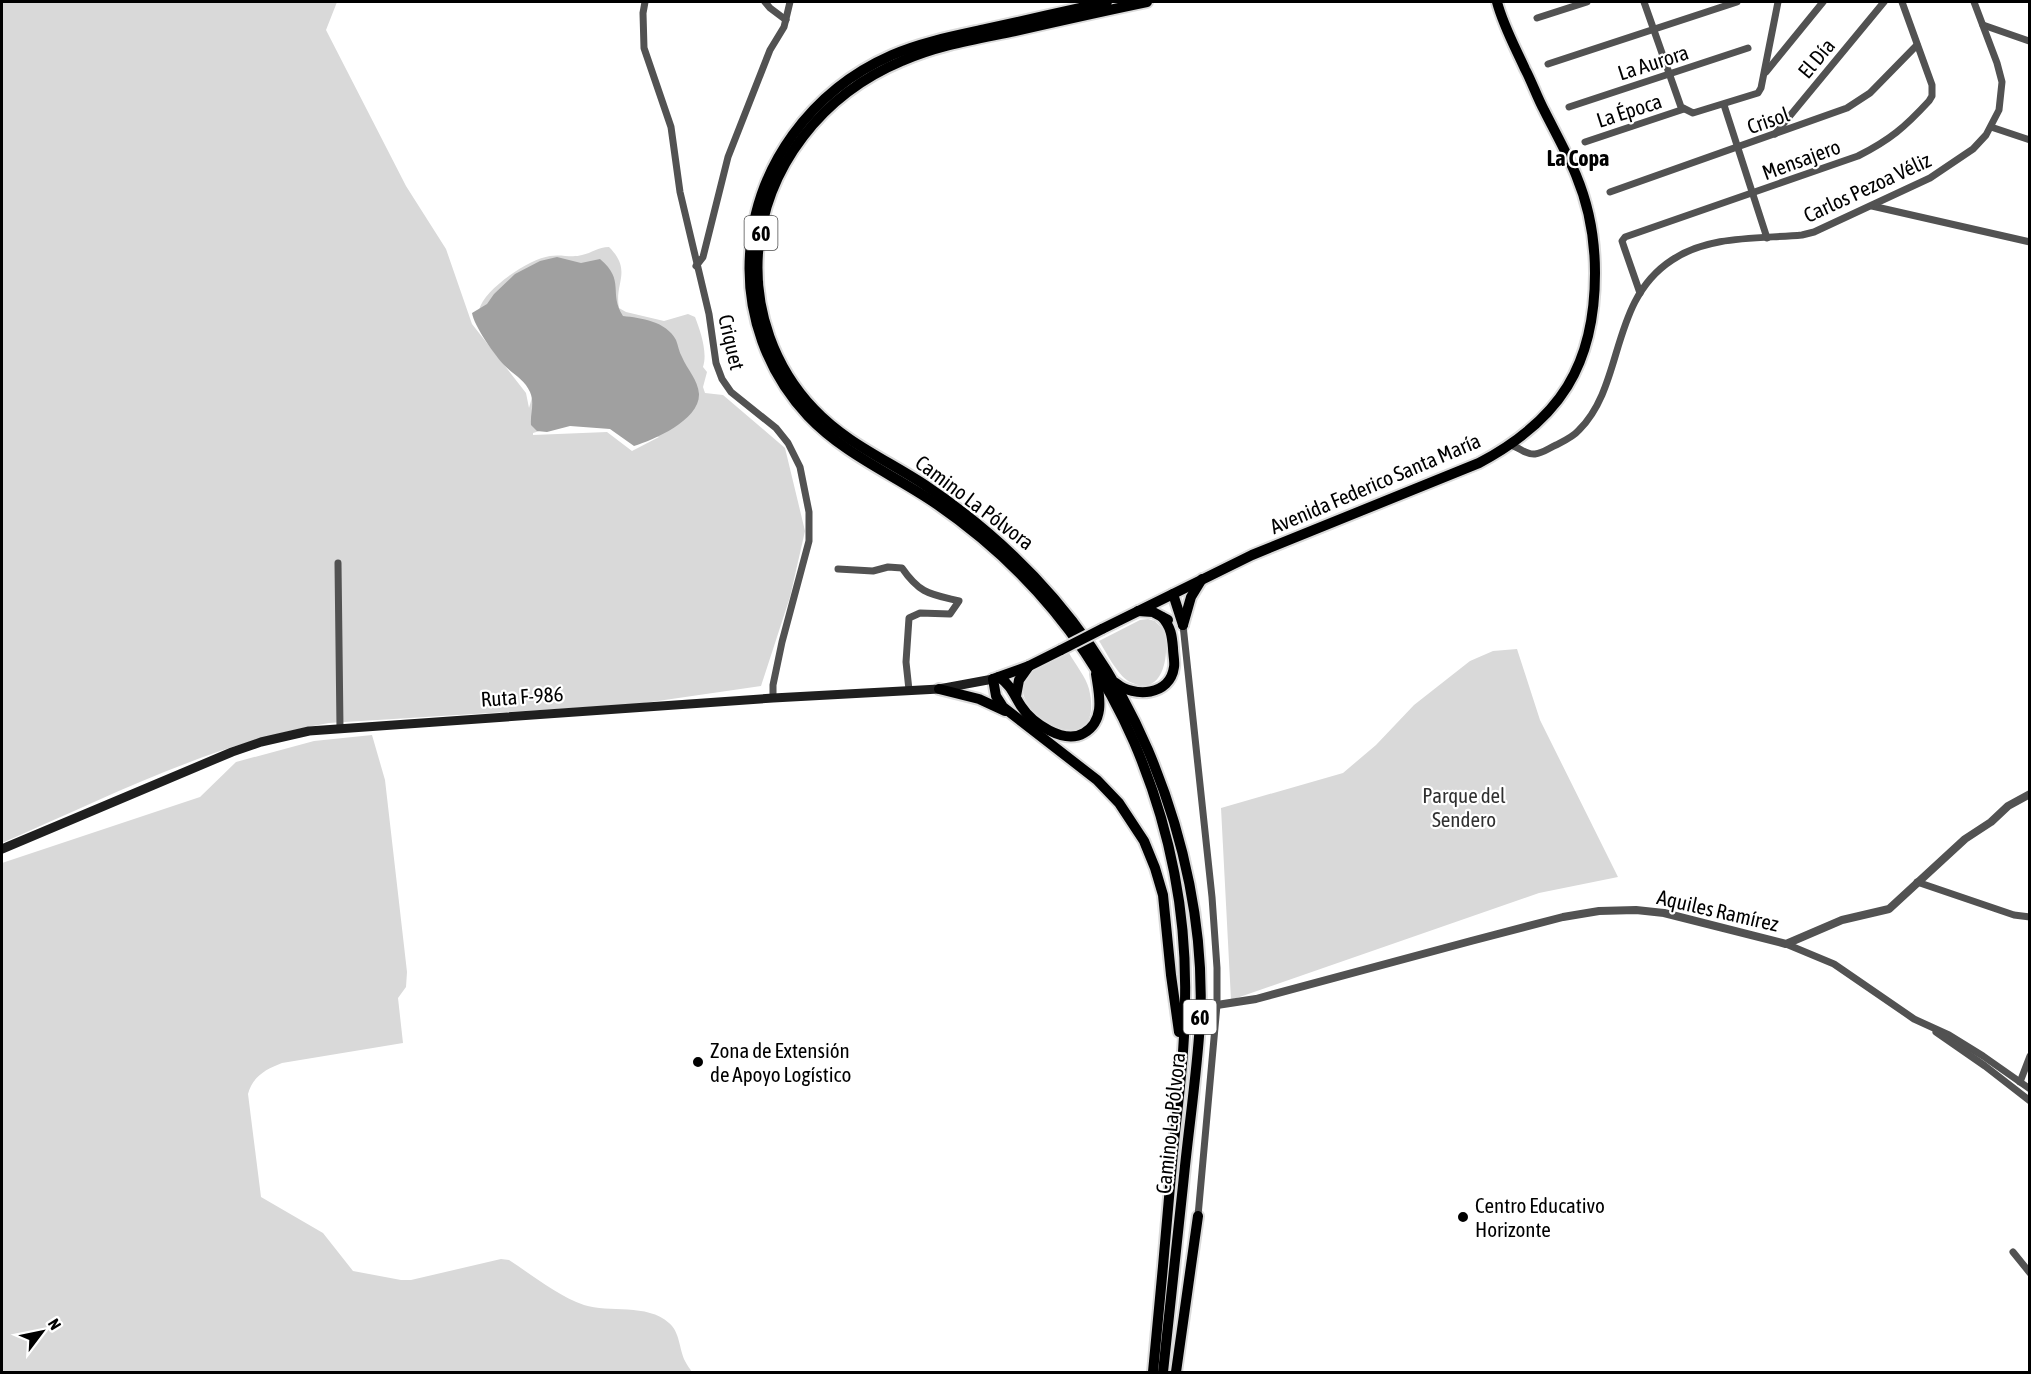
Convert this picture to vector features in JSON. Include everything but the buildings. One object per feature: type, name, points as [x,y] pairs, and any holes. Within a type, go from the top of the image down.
[{"type":"main road","name":"Camino La Pólvora","points":[[1107,2],[927,42],[884,59],[842,84],[804,119],[776,160],[756,213],[749,262],[751,300],[758,331],[775,371],[800,406],[819,426],[846,448],[930,500],[968,527],[1005,558],[1041,594],[1059,615],[1095,667],[1122,716],[1140,758],[1156,802],[1168,846],[1179,899],[1184,950],[1183,1052],[1153,1372]]},
{"type":"main road","name":"Camino La Pólvora","points":[[1147,2],[936,49],[904,59],[862,81],[815,120],[787,159],[765,213],[758,261],[760,296],[768,332],[784,368],[807,401],[826,421],[851,441],[924,484],[1016,556],[1069,615],[1110,676],[1147,747],[1174,822],[1192,903],[1199,962],[1200,1020],[1163,1372]]},
{"type":"main road","name":"Avenida Federico Santa María","points":[[1061,650],[1202,579],[1311,530],[1464,470],[1510,444],[1531,429],[1565,390],[1582,359],[1589,335],[1595,289],[1593,245],[1581,189],[1508,33],[1497,2]]},
{"type":"main road","points":[[1172,636],[1202,579]]},
{"type":"main road","points":[[1173,594],[1179,620]]},
{"type":"main road","points":[[1138,611],[1149,611],[1162,617],[1179,620]]},
{"type":"main road","points":[[1110,676],[1118,685],[1135,693],[1147,693],[1159,688],[1168,679],[1174,668],[1172,636],[1169,626],[1162,617]]},
{"type":"main road","name":"Ruta F-986","points":[[2,849],[232,752],[287,735],[340,728],[939,688],[996,678],[1029,666],[1061,650]]},
{"type":"main road","points":[[1016,696],[1019,680],[1029,666]]},
{"type":"main road","points":[[1095,667],[1099,711],[1091,727],[1077,736],[1060,736],[1042,725],[1026,713],[1010,686],[996,678],[994,690],[999,702],[1013,715],[1098,780],[1119,803],[1144,841],[1155,868],[1162,895],[1183,1052]]},
{"type":"main road","points":[[939,688],[979,699],[1013,715]]},
{"type":"main road","points":[[1176,1372],[1198,1216]]},
{"type":"street","name":"Criquet","points":[[645,2],[644,48],[671,127],[680,192],[709,314],[718,371],[731,392],[776,428],[788,443],[800,467],[809,512],[809,541],[782,642],[773,685],[773,698]]},
{"type":"street","points":[[765,2],[786,20]]},
{"type":"street","points":[[696,266],[703,257],[728,157],[770,50],[784,27],[790,2]]},
{"type":"street","points":[[1537,18],[1587,2]]},
{"type":"street","points":[[1644,2],[1681,107],[1684,109]]},
{"type":"street","points":[[1548,64],[1737,2]]},
{"type":"street","points":[[1764,74],[1778,2]]},
{"type":"street","points":[[1764,74],[1822,2]]},
{"type":"street","name":"El Día","points":[[1773,136],[1884,2]]},
{"type":"street","name":"Mensajero","points":[[1640,293],[1622,241],[1625,237],[1858,156],[1886,142],[1904,128],[1932,96],[1932,85],[1902,2]]},
{"type":"street","name":"Carlos Pezoa Véliz","points":[[1510,444],[1534,454],[1566,440],[1579,430],[1597,406],[1628,317],[1640,293],[1659,270],[1684,253],[1713,243],[1808,234],[1872,206],[1939,172],[1973,149],[1991,127],[1999,110],[2002,82],[1974,2]]},
{"type":"street","points":[[1983,25],[2029,41]]},
{"type":"street","name":"Crisol","points":[[1610,192],[1837,113],[1870,93],[1917,45]]},
{"type":"street","name":"La Aurora","points":[[1569,107],[1748,48]]},
{"type":"street","name":"La Época","points":[[1585,142],[1684,109],[1696,113],[1758,93],[1764,74]]},
{"type":"street","points":[[1724,105],[1767,238]]},
{"type":"street","points":[[1991,127],[2030,140]]},
{"type":"street","points":[[1872,206],[2030,242]]},
{"type":"street","points":[[338,562],[340,728]]},
{"type":"street","points":[[838,569],[873,571],[888,567],[902,568],[923,592],[959,601],[950,614],[920,613],[909,618],[906,662],[909,690]]},
{"type":"street","points":[[1179,620],[1212,897],[1217,1005],[1198,1216]]},
{"type":"street","name":"Aquiles Ramírez","points":[[1217,1005],[1256,999],[1471,940],[1563,917],[1599,911],[1635,910],[1664,913],[1786,944],[1842,920],[1889,909],[1965,839],[1991,822],[2008,806],[2030,794]]},
{"type":"street","points":[[1917,882],[2014,915],[2030,917]]},
{"type":"street","points":[[1786,944],[1834,964],[1922,1022],[2030,1101]]},
{"type":"street","points":[[1922,1022],[1949,1035],[2030,1089]]},
{"type":"street","points":[[2020,1082],[2030,1056]]},
{"type":"street","points":[[2013,1252],[2030,1273]]},
{"type":"green space","points":[[2,2],[337,2],[326,30],[406,186],[446,249],[472,324],[526,393],[529,408],[533,394],[479,310],[489,293],[498,284],[541,258],[558,255],[578,256],[609,247],[620,263],[619,308],[626,312],[664,321],[688,314],[695,317],[704,348],[703,367],[707,372],[703,387],[705,393],[723,395],[785,448],[805,531],[790,597],[761,686],[637,704],[329,723],[244,743],[203,757],[2,843]],"holes":[[[556,426],[622,426],[659,437],[632,451],[607,432],[533,435],[533,433]]]},
{"type":"green space","points":[[1140,620],[1155,621],[1164,630],[1166,649],[1165,660],[1158,679],[1142,686],[1125,679],[1099,641]]},
{"type":"green space","name":"Parque del Sendero","points":[[1517,649],[1540,720],[1618,877],[1539,893],[1231,1000],[1221,808],[1343,773],[1376,745],[1414,705],[1470,661],[1493,651]]},
{"type":"green space","points":[[1069,653],[1088,684],[1091,713],[1083,726],[1070,730],[1054,726],[1039,717],[1028,704],[1023,689],[1031,671]]},
{"type":"green space","points":[[372,735],[385,780],[407,972],[406,987],[398,998],[403,1043],[282,1063],[256,1078],[248,1094],[261,1197],[323,1233],[353,1271],[411,1280],[501,1259],[509,1260],[555,1291],[584,1305],[639,1311],[660,1317],[673,1327],[683,1356],[692,1372],[2,1372],[2,863],[200,797],[236,762],[314,741]]},
{"type":"shaded area","points":[[557,257],[581,263],[600,259],[608,267],[615,281],[617,300],[623,316],[645,319],[660,325],[672,334],[697,384],[699,394],[692,412],[674,428],[634,446],[610,429],[570,426],[547,432],[537,431],[531,425],[532,401],[528,388],[495,354],[480,332],[472,313],[487,304],[515,274],[540,261]]},
{"type":"place","name":"Zona de Extensión de Apoyo Logístico","points":[[698,1062]]},
{"type":"place","name":"Centro Educativo Horizonte","points":[[1463,1217]]},
{"type":"district","name":"La Copa","points":[[1578,158]]}]
